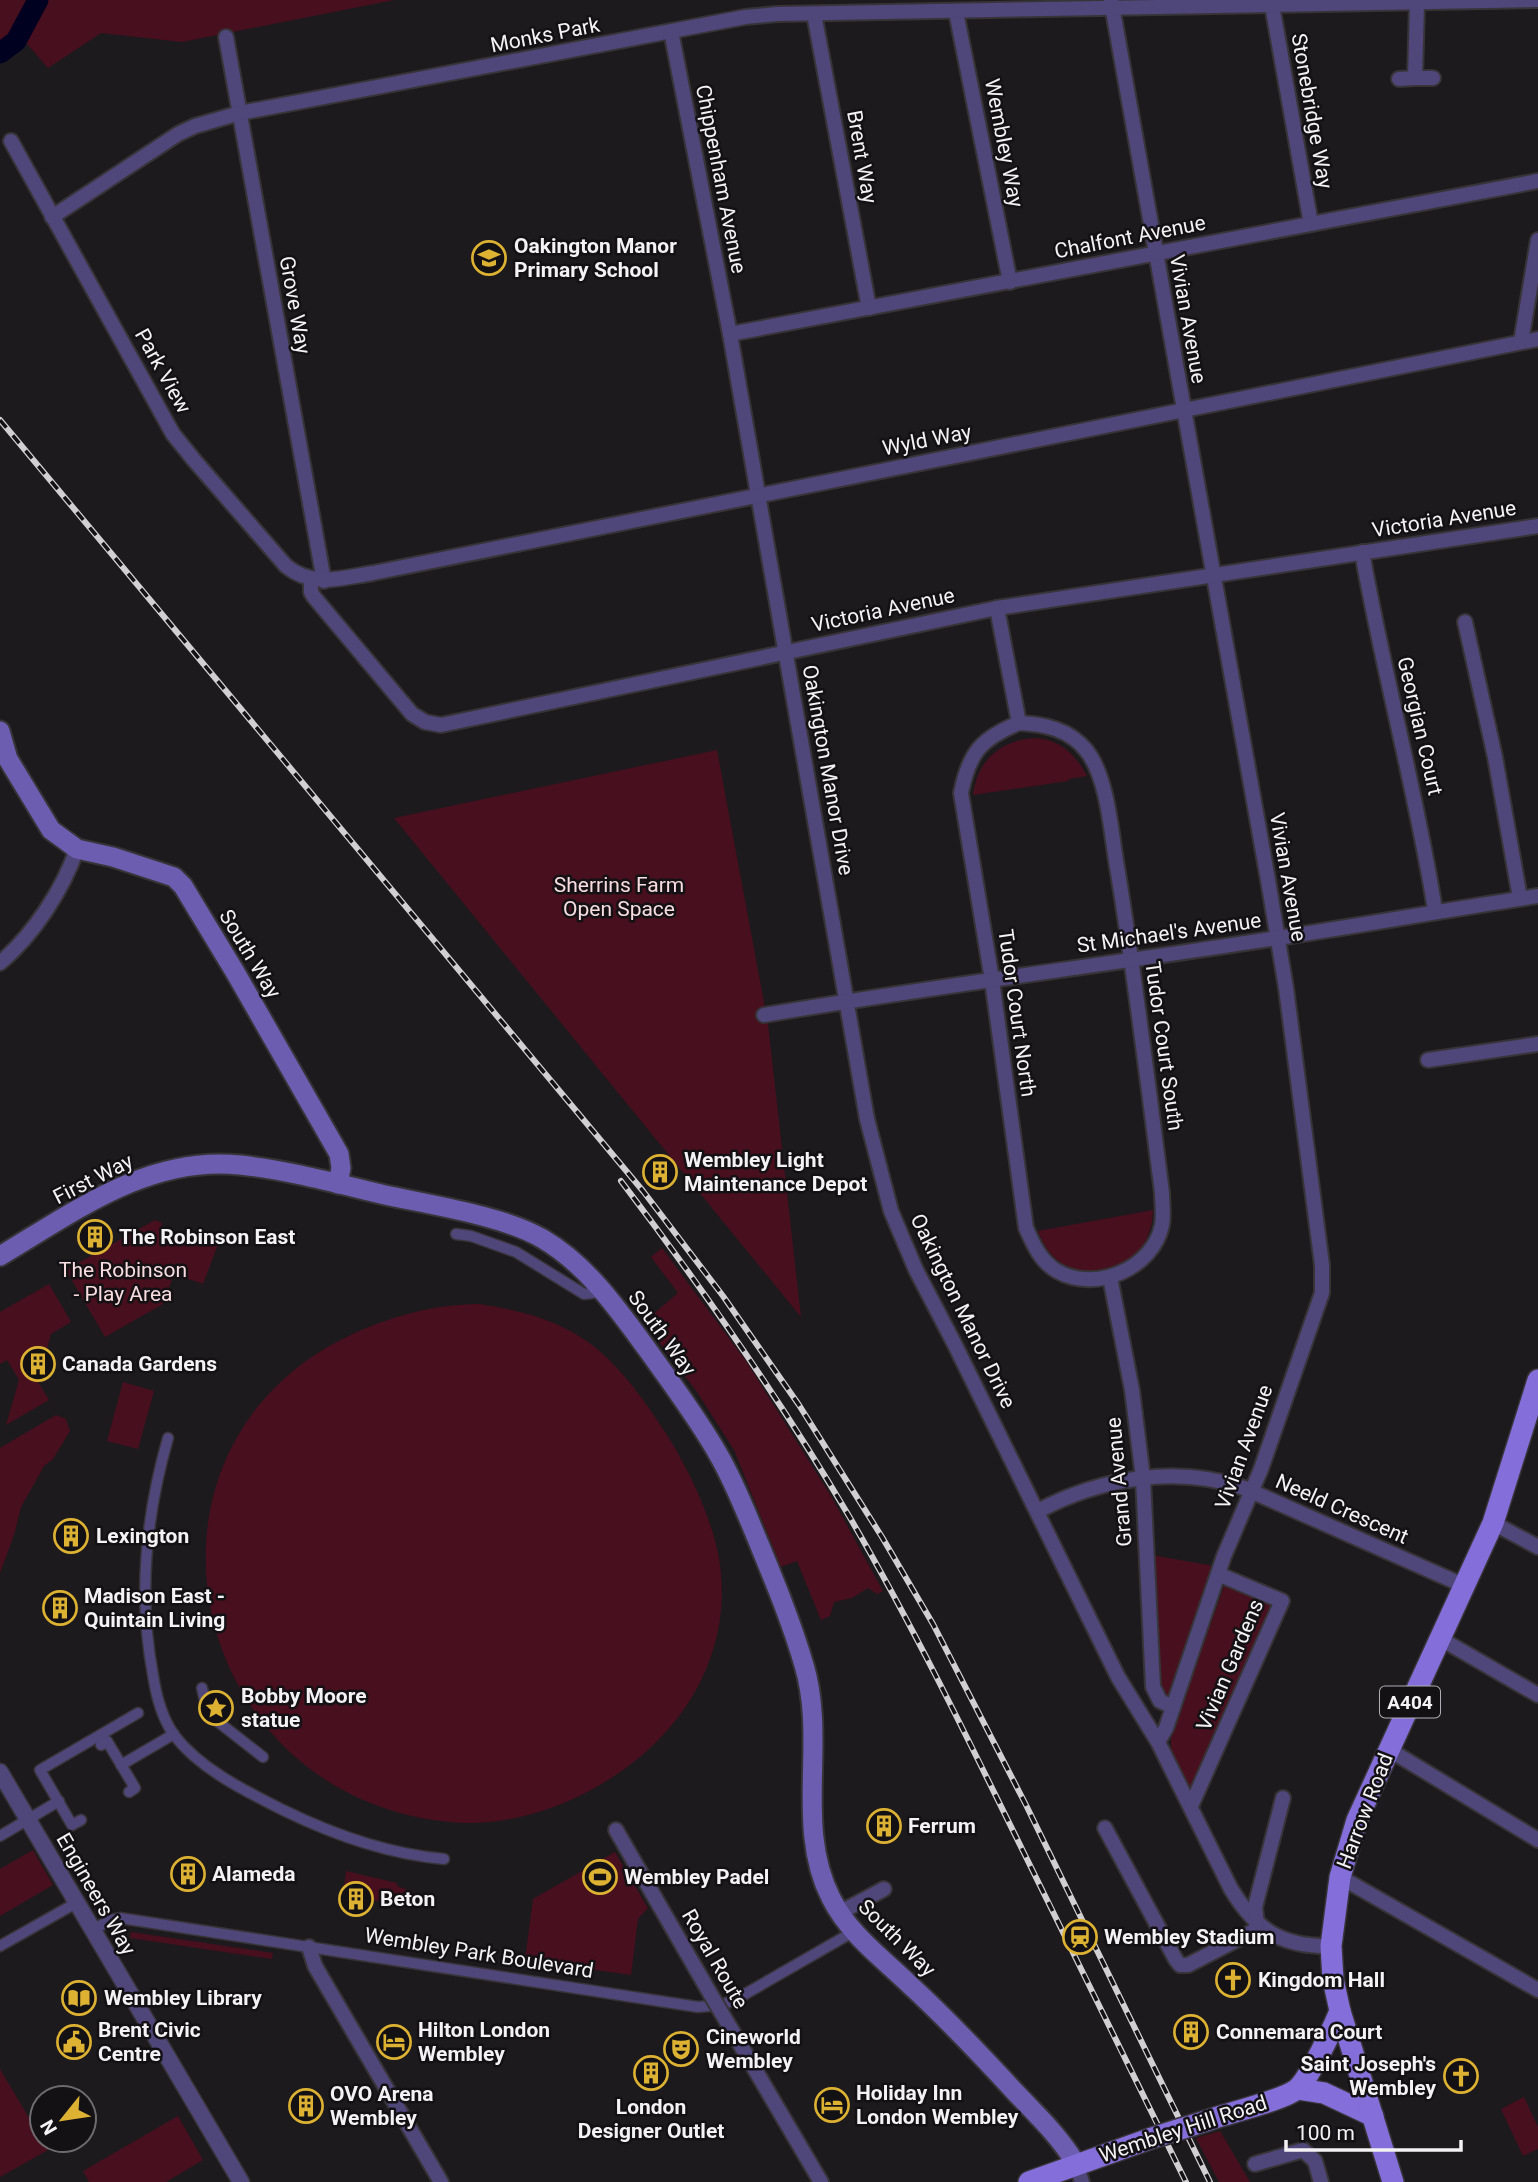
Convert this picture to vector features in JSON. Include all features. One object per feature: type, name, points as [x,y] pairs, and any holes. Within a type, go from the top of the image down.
[{"type":"main road","name":"South Way","points":[[0,731],[8,759],[51,830],[77,849],[113,857],[174,877],[183,886],[339,1154],[341,1168],[338,1184],[502,1222],[525,1230],[564,1254],[599,1287],[681,1398],[720,1457],[775,1583],[809,1683],[815,1745],[813,1837],[816,1860],[839,1913],[866,1945],[966,2040],[1057,2136],[1079,2173]]},
{"type":"main road","name":"First Way","points":[[0,1256],[126,1184],[171,1169],[201,1164],[243,1165],[338,1184]]},
{"type":"main road","name":"Harrow Road","points":[[1373,2116],[1340,2011],[1334,1979],[1331,1946],[1340,1877],[1357,1820],[1493,1523],[1538,1380]]},
{"type":"main road","points":[[1340,2011],[1328,2039],[1298,2089],[1324,2093],[1373,2116]]},
{"type":"main road","name":"Wembley Hill Road","points":[[1029,2182],[1079,2173],[1152,2138],[1263,2103],[1298,2089]]},
{"type":"main road","name":"A404","points":[[1373,2116],[1393,2182]]},
{"type":"street","name":"Monks Park","points":[[52,217],[178,134],[195,126],[240,113],[745,17],[777,14],[956,12],[1112,4],[1417,4],[1538,0]]},
{"type":"street","name":"Vivian Avenue","points":[[1112,4],[1277,938],[1322,1265],[1322,1293],[1252,1492],[1218,1574],[1166,1728],[1158,1742]]},
{"type":"street","points":[[1415,78],[1417,4]]},
{"type":"street","name":"Stonebridge Way","points":[[1272,5],[1311,224]]},
{"type":"street","name":"Wembley Way","points":[[956,12],[1010,282]]},
{"type":"street","name":"Brent Way","points":[[814,14],[869,308]]},
{"type":"street","name":"Chippenham Avenue","points":[[671,32],[730,334]]},
{"type":"street","name":"Grove Way","points":[[226,37],[317,580]]},
{"type":"street","points":[[1399,79],[1433,78]]},
{"type":"street","name":"Park View","points":[[11,141],[179,442],[280,559],[292,571],[317,580]]},
{"type":"street","name":"Chalfont Avenue","points":[[730,334],[1538,181]]},
{"type":"street","points":[[1521,342],[1538,240]]},
{"type":"street","name":"Oakington Manor Drive","points":[[730,334],[867,1119],[884,1186],[899,1230],[916,1270],[1038,1511],[1118,1677],[1158,1742],[1243,1909],[1257,1925],[1278,1936],[1304,1945],[1331,1946]]},
{"type":"street","name":"Wyld Way","points":[[317,580],[1538,339]]},
{"type":"street","name":"Victoria Avenue","points":[[317,580],[311,592],[317,601],[412,714],[432,724],[451,723],[997,608],[1538,526]]},
{"type":"street","name":"Georgian Court","points":[[1362,552],[1374,621],[1423,836],[1435,910]]},
{"type":"street","points":[[997,608],[1019,723]]},
{"type":"street","points":[[1465,622],[1495,757],[1520,898]]},
{"type":"street","name":"Tudor Court South","points":[[1019,723],[1046,726],[1070,734],[1086,750],[1097,769],[1108,815],[1158,1166],[1162,1224],[1149,1251],[1140,1261],[1110,1277]]},
{"type":"street","name":"Tudor Court North","points":[[1019,723],[981,744],[966,769],[961,793],[992,979],[1026,1228],[1034,1248],[1057,1271],[1089,1280],[1110,1277]]},
{"type":"street","points":[[0,963],[15,950],[40,918],[68,874],[77,849]]},
{"type":"street","name":"St Michael's Avenue","points":[[764,1015],[1538,896]]},
{"type":"street","points":[[1428,1059],[1538,1044]]},
{"type":"street","points":[[456,1234],[471,1236],[516,1252],[584,1294],[593,1293],[599,1287]]},
{"type":"street","name":"Grand Avenue","points":[[1110,1277],[1132,1390],[1143,1478],[1153,1687],[1143,1717]]},
{"type":"street","points":[[168,1438],[152,1506],[145,1577],[145,1615],[147,1646],[155,1685],[165,1717],[174,1734],[197,1758],[229,1781],[301,1819],[376,1847],[416,1857],[444,1860]]},
{"type":"street","name":"Neeld Crescent","points":[[1038,1511],[1104,1484],[1143,1478],[1195,1478],[1231,1484],[1465,1586]]},
{"type":"street","points":[[1493,1523],[1538,1547]]},
{"type":"street","name":"Vivian Gardens","points":[[1191,1806],[1282,1601],[1218,1574]]},
{"type":"street","points":[[1441,1639],[1538,1695]]},
{"type":"street","points":[[1153,1687],[1160,1701],[1172,1707]]},
{"type":"street","points":[[202,1688],[208,1714],[230,1733]]},
{"type":"street","points":[[0,1836],[62,1797],[40,1770],[138,1713]]},
{"type":"street","points":[[208,1714],[264,1757]]},
{"type":"street","points":[[118,1767],[174,1734]]},
{"type":"street","points":[[1388,1749],[1538,1840]]},
{"type":"street","name":"Engineers Way","points":[[0,1772],[241,2182]]},
{"type":"street","points":[[1105,1828],[1180,1965],[1188,1965],[1254,1931],[1257,1925],[1255,1907],[1283,1798]]},
{"type":"street","name":"Royal Route","points":[[616,1830],[821,2182]]},
{"type":"street","points":[[1340,1877],[1538,1990]]},
{"type":"street","points":[[839,1913],[884,1889]]},
{"type":"street","points":[[0,1947],[69,1908]]},
{"type":"street","name":"Wembley Park Boulevard","points":[[92,1930],[120,1918],[698,2007],[733,2001],[846,1936]]},
{"type":"street","points":[[309,1947],[332,1995],[441,2182]]},
{"type":"street","points":[[1255,2164],[1303,2150],[1315,2161],[1321,2182]]},
{"type":"green space","points":[[0,0],[394,0],[182,42],[101,33],[48,68],[15,30],[0,45]]},
{"type":"green space","points":[[1035,738],[1060,745],[1078,761],[1087,776],[973,795],[980,772],[993,754],[1012,743]]},
{"type":"green space","name":"Sherrins Farm Open Space","points":[[717,750],[768,1024],[801,1317],[394,818]]},
{"type":"green space","points":[[1153,1210],[1149,1234],[1138,1252],[1122,1265],[1103,1272],[1084,1272],[1065,1265],[1049,1252],[1038,1231]]},
{"type":"green space","name":"The Robinson - Play Area","points":[[155,1220],[162,1223],[161,1227],[211,1244],[220,1239],[203,1284],[174,1274],[163,1304],[105,1337],[66,1270]]},
{"type":"green space","points":[[662,1248],[746,1361],[831,1496],[883,1591],[877,1594],[868,1588],[852,1598],[834,1602],[830,1616],[821,1620],[797,1561],[781,1567],[734,1450],[697,1392],[644,1322],[678,1293],[651,1257]]},
{"type":"green space","points":[[49,1284],[71,1322],[51,1334],[38,1382],[49,1400],[6,1425],[19,1380],[7,1360],[0,1364],[0,1312]]},
{"type":"green space","points":[[479,1304],[527,1314],[572,1332],[600,1351],[635,1390],[674,1447],[701,1500],[719,1556],[721,1607],[716,1639],[706,1670],[673,1724],[651,1748],[598,1786],[564,1803],[508,1819],[469,1823],[450,1822],[358,1797],[286,1748],[236,1681],[210,1603],[208,1522],[233,1444],[286,1377],[369,1327],[382,1322],[437,1308]]},
{"type":"green space","points":[[123,1382],[154,1391],[138,1449],[107,1441]]},
{"type":"green space","points":[[56,1415],[66,1419],[70,1431],[53,1459],[44,1466],[21,1507],[0,1573],[0,1448]]},
{"type":"green space","points":[[1151,1555],[1214,1566],[1170,1697],[1164,1698],[1159,1693]]},
{"type":"green space","points":[[1226,1581],[1277,1603],[1193,1789],[1189,1790],[1171,1752],[1171,1735]]},
{"type":"green space","points":[[33,1850],[53,1885],[0,1916],[0,1869]]},
{"type":"green space","points":[[615,1852],[648,1908],[638,1919],[631,1975],[525,1960],[533,1899]]},
{"type":"green space","points":[[346,1871],[397,1883],[397,1886],[413,1892],[396,1895],[395,1904],[343,1894]]},
{"type":"green space","points":[[131,1932],[273,1953],[272,1959],[130,1938]]},
{"type":"green space","points":[[0,2069],[28,2116],[28,2154],[41,2154],[0,2177]]},
{"type":"green space","points":[[1524,2097],[1538,2127],[1538,2149],[1523,2156],[1501,2109]]},
{"type":"green space","points":[[178,2116],[203,2160],[166,2182],[89,2182],[83,2171]]},
{"type":"green space","points":[[1220,2131],[1250,2182],[1219,2182],[1196,2138]]},
{"type":"waterway","points":[[0,53],[16,41],[38,0]]},
{"type":"railway","points":[[0,420],[643,1191],[723,1296],[799,1405],[933,1624],[1026,1805],[1210,2182]]},
{"type":"railway","points":[[621,1181],[682,1262],[768,1387],[849,1516],[960,1723],[1186,2182]]},
{"type":"place","name":"Oakington Manor Primary School","points":[[489,258]]},
{"type":"place","name":"Wembley Light Maintenance Depot","points":[[660,1172]]},
{"type":"place","name":"The Robinson East","points":[[95,1237]]},
{"type":"place","name":"Canada Gardens","points":[[38,1364]]},
{"type":"place","name":"Lexington","points":[[71,1536]]},
{"type":"place","name":"Madison East - Quintain Living","points":[[60,1608]]},
{"type":"place","name":"Bobby Moore statue","points":[[216,1708]]},
{"type":"place","name":"Ferrum","points":[[884,1826]]},
{"type":"place","name":"Alameda","points":[[188,1874]]},
{"type":"place","name":"Wembley Padel","points":[[600,1877]]},
{"type":"place","name":"Beton","points":[[356,1899]]},
{"type":"place","name":"Wembley Stadium","points":[[1080,1937]]},
{"type":"place","name":"Kingdom Hall","points":[[1233,1980]]},
{"type":"place","name":"Wembley Library","points":[[79,1998]]},
{"type":"place","name":"Connemara Court","points":[[1191,2032]]},
{"type":"place","name":"Brent Civic Centre","points":[[74,2042]]},
{"type":"place","name":"Hilton London Wembley","points":[[394,2042]]},
{"type":"place","name":"Cineworld Wembley","points":[[681,2049]]},
{"type":"place","name":"London Designer Outlet","points":[[651,2073]]},
{"type":"place","name":"Saint Joseph's Wembley","points":[[1461,2076]]},
{"type":"place","name":"Holiday Inn London Wembley","points":[[832,2105]]},
{"type":"place","name":"OVO Arena Wembley","points":[[306,2106]]}]
